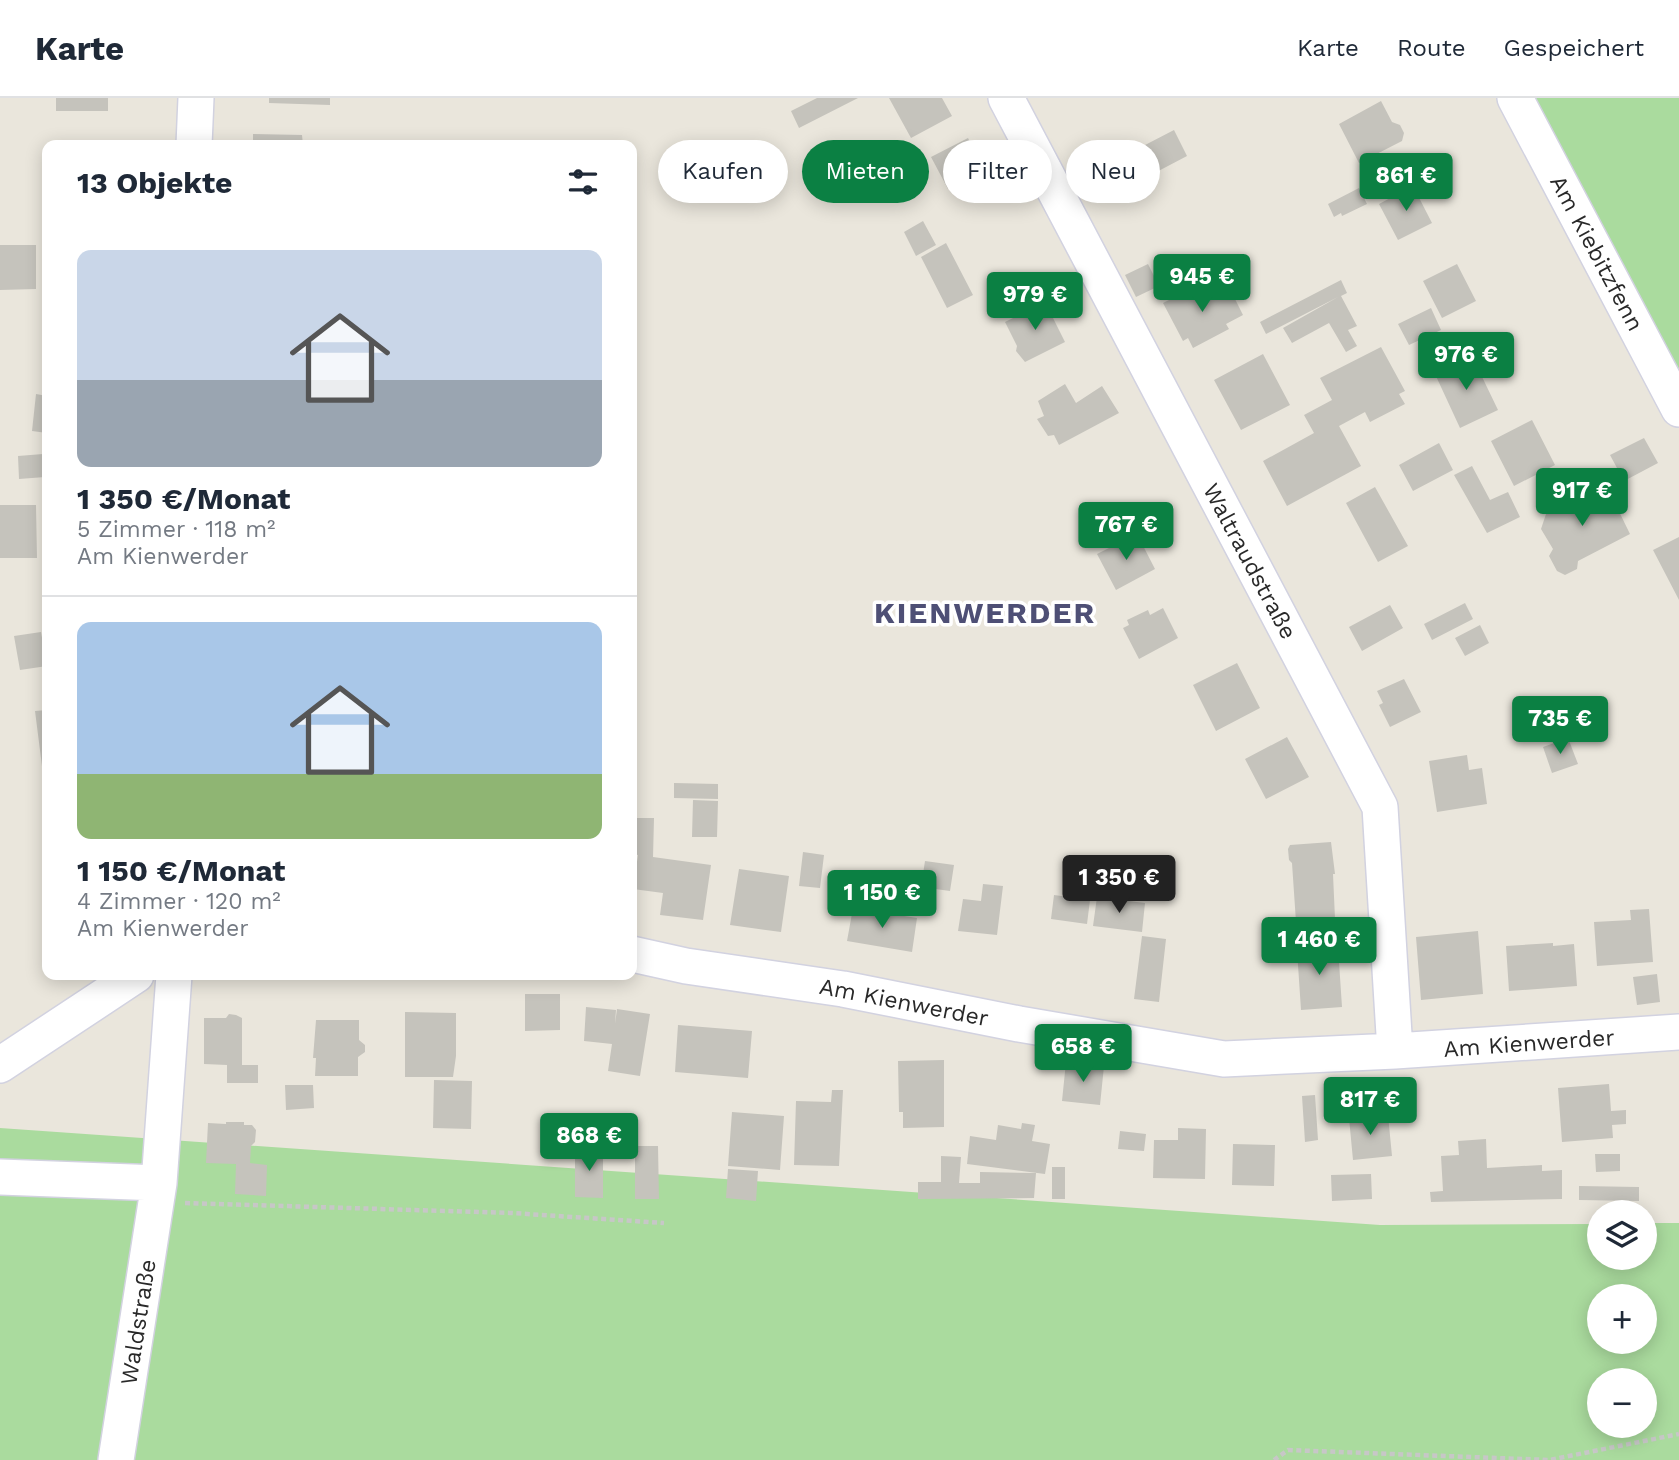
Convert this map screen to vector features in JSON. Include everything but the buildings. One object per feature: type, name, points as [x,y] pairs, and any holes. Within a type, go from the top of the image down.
[{"type":"street","points":[[194,140],[196,98]]},
{"type":"street","name":"Waltraudstraße","points":[[1006,98],[1380,807],[1395,1051]]},
{"type":"street","name":"Am Kiebitzfenn","points":[[1515,98],[1679,409]]},
{"type":"street","name":"Am Kienwerder","points":[[637,955],[686,966],[843,989],[1019,1024],[1224,1059],[1395,1051],[1679,1032]]},
{"type":"street","points":[[0,1065],[129,980]]},
{"type":"street","name":"Waldstraße","points":[[116,1460],[158,1192],[174,980]]},
{"type":"street","points":[[0,1177],[158,1192]]},
{"type":"path","points":[[158,1192],[664,1223]]},
{"type":"path","points":[[1274,1460],[1288,1450],[1549,1460],[1679,1434]]},
{"type":"green space","points":[[1523,98],[1679,98],[1679,395]]},
{"type":"green space","points":[[0,1128],[1380,1225],[1587,1224],[1587,1270],[1657,1270],[1657,1223],[1679,1223],[1679,1460],[0,1460]]},
{"type":"district","name":"KIENWERDER","points":[[985,613]]}]
